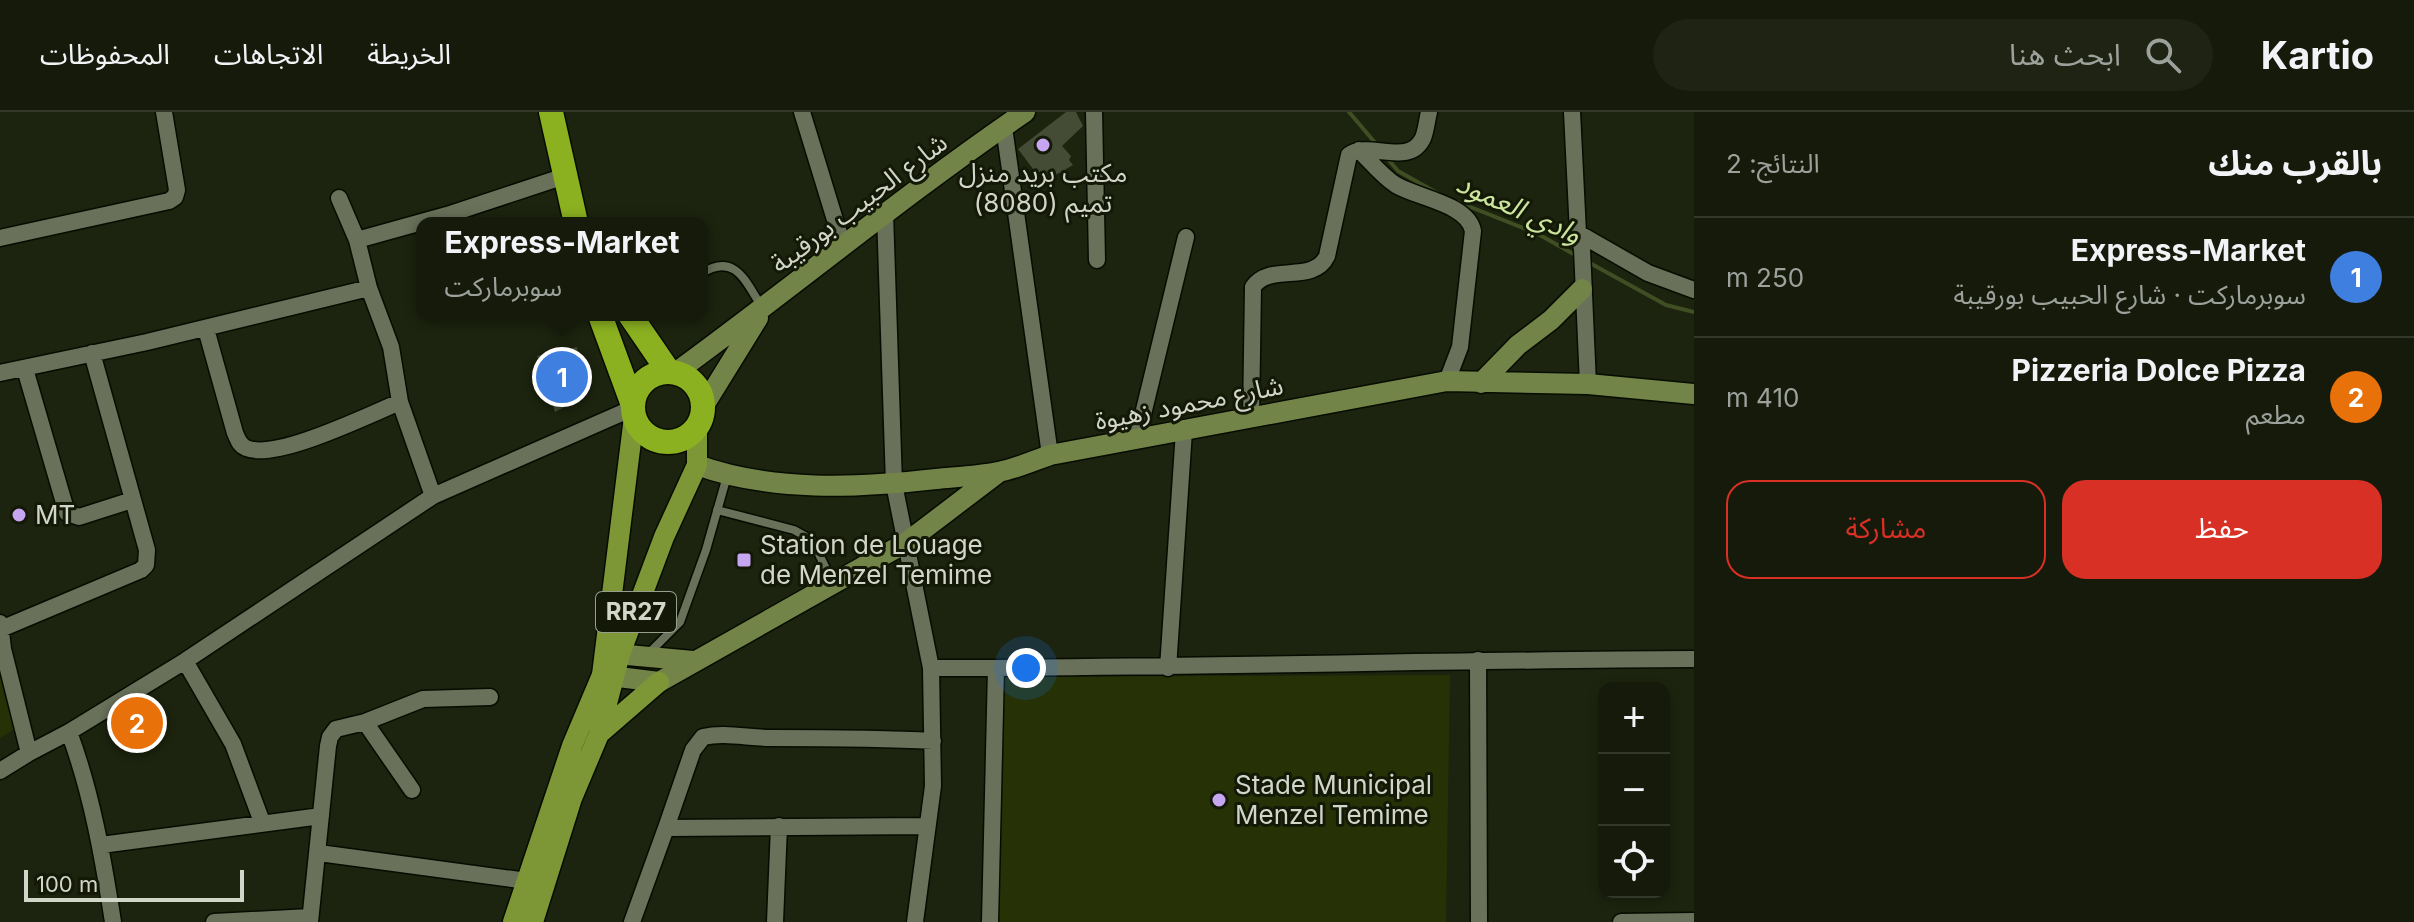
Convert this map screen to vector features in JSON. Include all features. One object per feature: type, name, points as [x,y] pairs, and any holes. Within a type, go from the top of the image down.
[{"type":"highway","points":[[551,112],[575,217]]},
{"type":"highway","points":[[566,112],[589,217]]},
{"type":"highway","name":"RR27","points":[[602,321],[633,410]]},
{"type":"highway","points":[[634,321],[672,372],[695,384],[700,417],[679,441],[656,441],[639,427],[633,410],[635,394],[649,378],[672,372]]},
{"type":"main road","name":"شارع الحبيب بورقيبة","points":[[672,372],[763,309],[885,213],[1025,112]]},
{"type":"main road","points":[[1481,383],[1518,345],[1551,320],[1582,283]]},
{"type":"main road","name":"شارع الحبيب بورقيبة","points":[[700,417],[763,309]]},
{"type":"main road","name":"شارع محمود زهيوة","points":[[697,465],[727,476],[832,486],[894,484],[999,472],[1050,455],[1447,381],[1588,384],[1694,394]]},
{"type":"main road","name":"RR27","points":[[533,922],[572,798],[599,734],[613,653],[633,410]]},
{"type":"main road","name":"RR27","points":[[613,653],[697,465],[700,417]]},
{"type":"main road","points":[[599,734],[659,682],[907,542],[999,472]]},
{"type":"main road","points":[[613,653],[693,661]]},
{"type":"main road","points":[[608,676],[659,682]]},
{"type":"main road","name":"RR27","points":[[513,922],[572,746],[608,676]]},
{"type":"street","points":[[1,233],[169,201],[175,197],[177,190],[164,112]]},
{"type":"street","points":[[802,112],[843,246]]},
{"type":"street","points":[[1094,112],[1097,260]]},
{"type":"street","points":[[1251,418],[1253,287],[1264,276],[1303,272],[1317,268],[1326,261],[1349,155],[1362,150],[1401,153],[1412,149],[1422,139],[1429,112]]},
{"type":"street","points":[[1572,112],[1588,384]]},
{"type":"street","points":[[1004,127],[1050,455]]},
{"type":"street","points":[[1362,150],[1394,184],[1458,211],[1471,221],[1473,231],[1460,347],[1447,381]]},
{"type":"street","points":[[440,217],[565,176]]},
{"type":"street","points":[[339,198],[357,240],[369,288],[391,347],[400,402],[433,496]]},
{"type":"street","points":[[885,213],[894,484],[931,668],[933,786],[915,922]]},
{"type":"street","points":[[357,240],[416,224]]},
{"type":"street","points":[[1137,439],[1186,237]]},
{"type":"street","points":[[1580,241],[1686,290],[1694,290]]},
{"type":"street","points":[[0,373],[206,329],[369,288]]},
{"type":"street","points":[[206,329],[235,433],[240,444],[248,449],[296,444],[400,402]]},
{"type":"street","points":[[29,753],[1,650],[1,626],[141,570],[146,565],[147,550],[92,353]]},
{"type":"street","points":[[25,369],[67,513],[79,517],[132,500]]},
{"type":"street","points":[[0,771],[185,661],[433,496],[633,410]]},
{"type":"street","points":[[1168,668],[1184,431]]},
{"type":"street","points":[[931,668],[1168,668],[1478,660],[1694,659]]},
{"type":"street","points":[[1478,660],[1479,922]]},
{"type":"street","points":[[185,661],[233,744],[262,822]]},
{"type":"street","points":[[990,922],[996,668]]},
{"type":"street","points":[[214,922],[310,919],[330,737],[336,729],[365,722],[423,699],[490,697]]},
{"type":"street","points":[[365,722],[412,790]]},
{"type":"street","points":[[69,732],[101,845],[113,922]]},
{"type":"street","points":[[632,922],[693,750],[703,737],[716,734],[933,741]]},
{"type":"street","points":[[101,845],[321,816]]},
{"type":"street","points":[[775,922],[779,826]]},
{"type":"street","points":[[666,828],[926,826]]},
{"type":"street","points":[[319,853],[527,881]]},
{"type":"street","points":[[1621,922],[1694,921]]},
{"type":"lane","points":[[708,271],[727,265],[738,269],[763,309]]},
{"type":"lane","points":[[644,658],[680,622],[727,476]]},
{"type":"lane","points":[[717,510],[794,530],[812,540],[834,584]]},
{"type":"green space","points":[[0,666],[16,728],[0,738]]},
{"type":"green space","name":"Stade Municipal Menzel Temime","points":[[1450,675],[1446,922],[990,922],[992,677]]},
{"type":"building","name":"مكتب بريد منزل تميم (8080)","points":[[1066,112],[1076,112],[1083,126],[1062,146],[1071,156],[1069,160],[1073,165],[1047,180],[1036,173],[1018,149]]},
{"type":"building","points":[[577,347],[584,397],[555,412],[537,356]]},
{"type":"waterway","name":"وادي العمود","points":[[1349,112],[1377,145]]},
{"type":"waterway","name":"وادي العمود","points":[[1387,158],[1398,171],[1439,194]]},
{"type":"waterway","name":"وادي العمود","points":[[1458,202],[1538,234],[1577,256]]},
{"type":"waterway","name":"وادي العمود","points":[[1588,262],[1666,305],[1694,312]]},
{"type":"place","name":"مكتب بريد منزل تميم (8080)","points":[[1043,145]]},
{"type":"place","name":"Express-Market","points":[[562,377]]},
{"type":"place","name":"MT","points":[[19,515]]},
{"type":"place","name":"Station de Louage de Menzel Temime","points":[[744,560]]},
{"type":"place","name":"Pizzeria Dolce Pizza","points":[[137,723]]},
{"type":"place","name":"Stade Municipal Menzel Temime","points":[[1219,800]]}]
